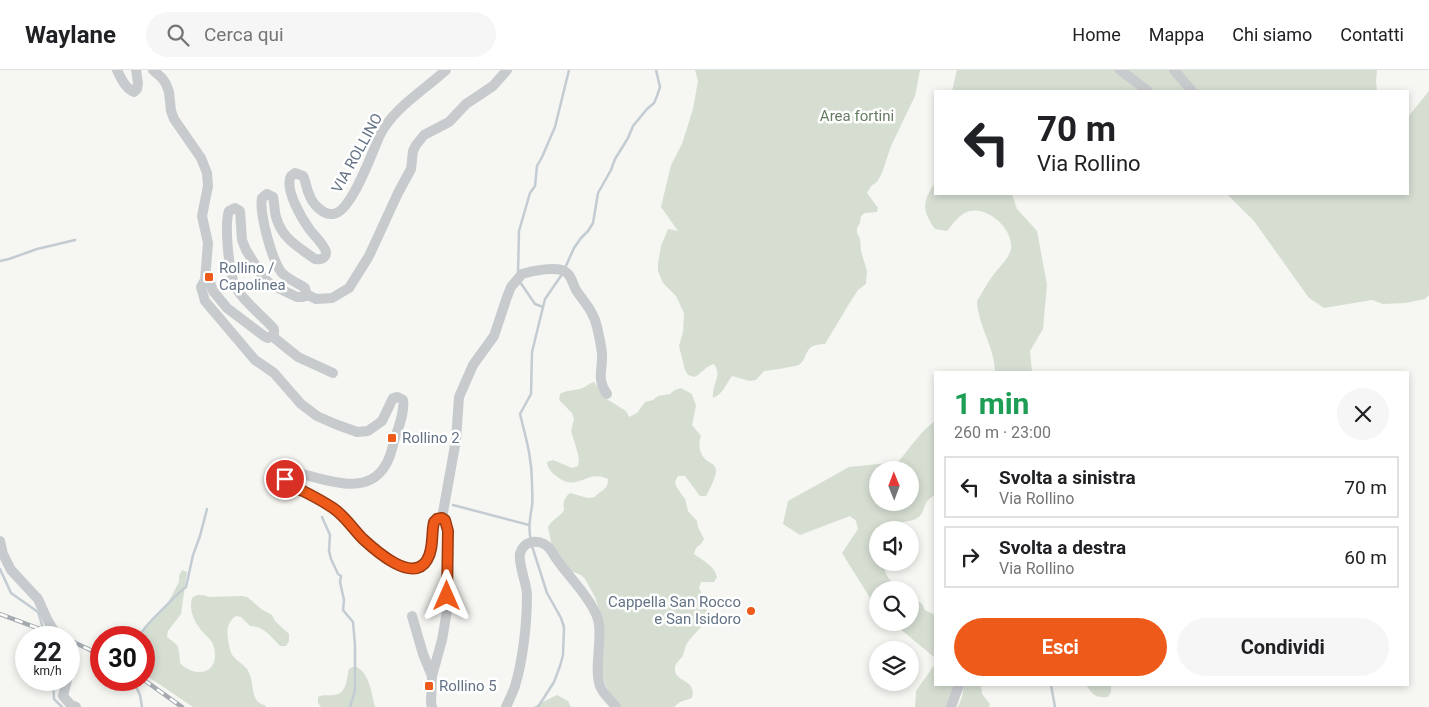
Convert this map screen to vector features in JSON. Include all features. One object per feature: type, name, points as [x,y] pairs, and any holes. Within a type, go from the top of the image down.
[{"type":"street","points":[[117,70],[125,84],[134,92],[137,89],[138,83],[136,70]]},
{"type":"street","points":[[153,70],[166,84],[174,119],[201,158],[207,173],[208,186],[202,216],[208,243],[205,280],[201,290],[205,301],[255,360],[274,373],[301,404],[317,416],[357,432],[363,432],[372,429],[382,421],[393,398],[397,396],[403,400],[402,414],[390,457],[386,465],[376,476],[361,483],[343,484],[290,472],[285,476],[286,483],[338,511],[363,539],[382,555],[397,565],[409,569],[418,569],[428,558],[434,522],[442,518]]},
{"type":"street","name":"VIA ROLLINO","points":[[306,294],[304,286],[295,283],[283,274],[279,268],[261,214],[262,198],[267,194],[273,197],[279,227],[290,241],[315,259],[324,258],[325,250],[309,229],[297,208],[289,183],[291,176],[298,173],[303,176],[312,200],[324,213],[333,214],[341,211],[366,170],[386,125],[404,105],[446,70]]},
{"type":"street","points":[[272,336],[274,333],[272,327],[235,286],[228,249],[227,216],[230,210],[237,209],[241,214],[241,233],[246,250],[261,274],[276,287],[297,297],[303,297],[306,294],[316,299],[332,298],[349,288],[369,256],[411,169],[413,151],[416,145],[424,136],[454,117],[466,104],[493,86],[507,70]]},
{"type":"street","points":[[1120,70],[1147,90]]},
{"type":"street","points":[[1174,70],[1191,90]]},
{"type":"street","points":[[442,518],[456,440],[459,397],[473,365],[494,336],[511,288],[522,274],[557,269],[564,271],[570,276],[575,288],[594,317],[602,353],[600,380],[603,389],[608,394]]},
{"type":"street","points":[[205,280],[210,282],[213,291],[226,308],[264,336],[268,338],[272,336]]},
{"type":"street","points":[[272,336],[298,357],[334,373]]},
{"type":"street","points":[[432,707],[432,676],[442,640],[447,611],[448,531],[445,520],[442,518]]},
{"type":"street","points":[[0,541],[3,554],[11,570],[38,599],[51,626]]},
{"type":"street","points":[[506,707],[518,677],[526,620],[526,587],[520,556],[524,546],[536,541],[544,543],[549,547],[558,563],[596,613],[599,635],[599,681],[604,692],[616,707]]},
{"type":"street","points":[[412,616],[423,654],[432,676]]},
{"type":"street","points":[[951,707],[959,686]]},
{"type":"street","points":[[64,691],[63,696],[71,706],[76,707]]},
{"type":"green space","name":"Area fortini","points":[[695,70],[920,70],[915,96],[891,146],[882,173],[867,193],[878,208],[877,212],[865,213],[861,216],[857,228],[867,271],[866,284],[858,290],[825,344],[810,348],[799,365],[764,371],[756,380],[750,381],[732,376],[722,391],[713,398],[717,377],[716,368],[714,364],[708,366],[694,377],[688,375],[685,370],[679,346],[683,332],[684,313],[676,296],[663,283],[658,271],[661,246],[668,229],[678,231],[661,207],[671,165],[682,144],[693,109],[698,81]]},
{"type":"green space","points":[[957,70],[1377,70],[1377,90],[952,90]]},
{"type":"green space","points":[[1429,91],[1429,295],[1425,299],[1405,303],[1383,304],[1372,300],[1324,308],[1309,298],[1254,221],[1228,195],[1409,195],[1409,116]]},
{"type":"green space","points":[[934,184],[934,195],[1012,195],[1017,209],[1037,231],[1047,285],[1043,329],[1030,351],[1032,371],[995,371],[992,354],[978,310],[977,301],[1010,253],[1011,241],[1007,232],[995,218],[979,211],[963,214],[947,231],[935,229],[928,217],[925,206]]},
{"type":"green space","points":[[594,382],[605,398],[626,411],[629,417],[637,413],[645,402],[653,400],[658,396],[670,394],[681,388],[692,394],[696,406],[692,425],[701,436],[700,451],[716,470],[706,496],[700,496],[685,476],[678,476],[675,482],[685,499],[688,511],[697,521],[704,539],[696,548],[694,554],[711,566],[717,577],[714,582],[701,582],[699,588],[709,614],[687,644],[682,657],[675,666],[676,674],[692,687],[692,698],[680,702],[674,707],[621,707],[612,697],[605,684],[601,666],[602,618],[595,597],[581,575],[566,569],[558,558],[551,542],[548,527],[564,510],[564,500],[568,495],[570,493],[588,498],[595,497],[608,483],[608,479],[600,476],[570,483],[555,475],[547,462],[553,460],[572,468],[578,466],[578,454],[571,431],[574,419],[572,413],[559,400],[560,394]]},
{"type":"green space","points":[[934,422],[934,496],[930,498],[916,519],[910,521],[869,521],[869,571],[886,571],[891,581],[869,581],[869,596],[842,553],[858,529],[856,521],[850,516],[800,535],[783,524],[788,501],[849,467],[869,465],[869,511],[919,511],[919,461],[899,461],[920,435]]},
{"type":"green space","points":[[182,570],[187,572],[181,614],[168,631],[167,637],[177,645],[180,663],[188,669],[197,672],[208,670],[212,666],[215,657],[212,642],[200,629],[192,613],[192,598],[197,595],[209,597],[247,597],[261,609],[272,615],[275,621],[289,634],[289,641],[286,646],[280,646],[267,633],[255,626],[250,626],[241,617],[236,616],[228,626],[231,653],[247,669],[256,700],[266,707],[193,707],[155,681],[155,626],[147,626],[164,610],[179,582]]},
{"type":"green space","points":[[919,602],[925,610],[934,614],[934,657],[919,645],[919,641],[915,641],[903,631],[919,631]]},
{"type":"green space","points":[[934,665],[934,686],[955,686],[947,707],[915,707],[916,691],[919,691],[919,687]]},
{"type":"green space","points":[[355,666],[367,678],[375,707],[321,707],[318,703],[318,697],[342,692],[346,685],[349,669]]},
{"type":"green space","points":[[964,686],[981,686],[982,694],[990,704],[989,707],[958,707]]},
{"type":"green space","points":[[1087,686],[1111,686],[1111,692],[1108,697],[1100,697]]},
{"type":"green space","points":[[557,695],[568,701],[571,707],[533,707]]},
{"type":"waterway","points":[[518,274],[519,231],[530,193],[535,186],[537,166],[555,127],[569,70]]},
{"type":"waterway","points":[[565,268],[574,248],[593,223],[598,193],[615,159],[633,126],[654,103],[660,87],[656,70]]},
{"type":"waterway","points":[[0,261],[37,249],[75,240]]},
{"type":"waterway","points":[[531,541],[529,528],[532,474],[520,414],[531,394],[532,352],[545,299],[563,273]]},
{"type":"waterway","points":[[520,282],[535,304],[543,307]]},
{"type":"waterway","points":[[453,505],[529,525]]},
{"type":"waterway","points":[[146,626],[186,587],[193,555],[207,509]]},
{"type":"waterway","points":[[322,517],[330,535],[329,551],[331,559],[338,574],[341,576],[340,582],[344,600],[343,610],[353,622],[355,690],[350,707]]},
{"type":"waterway","points":[[532,546],[547,593],[564,627],[563,655],[560,666],[554,682],[538,707]]},
{"type":"waterway","points":[[0,569],[11,593],[38,612],[42,626]]},
{"type":"waterway","points":[[1051,686],[1055,707]]},
{"type":"waterway","points":[[54,691],[54,699],[62,707]]},
{"type":"waterway","points":[[138,691],[142,707]]},
{"type":"railway","points":[[0,614],[32,626]]},
{"type":"railway","points":[[80,645],[90,650]]},
{"type":"railway","points":[[155,688],[182,707]]},
{"type":"place","name":"Rollino / Capolinea","points":[[209,277]]},
{"type":"place","name":"Rollino 2","points":[[392,438]]},
{"type":"place","name":"Cappella San Rocco e San Isidoro","points":[[751,611]]},
{"type":"place","name":"Rollino 5","points":[[429,686]]},
{"type":"route","points":[[285,479],[288,485],[338,511],[363,539],[382,555],[403,568],[418,569],[423,565],[430,554],[434,522],[440,518],[445,520],[448,531],[447,596]]}]
